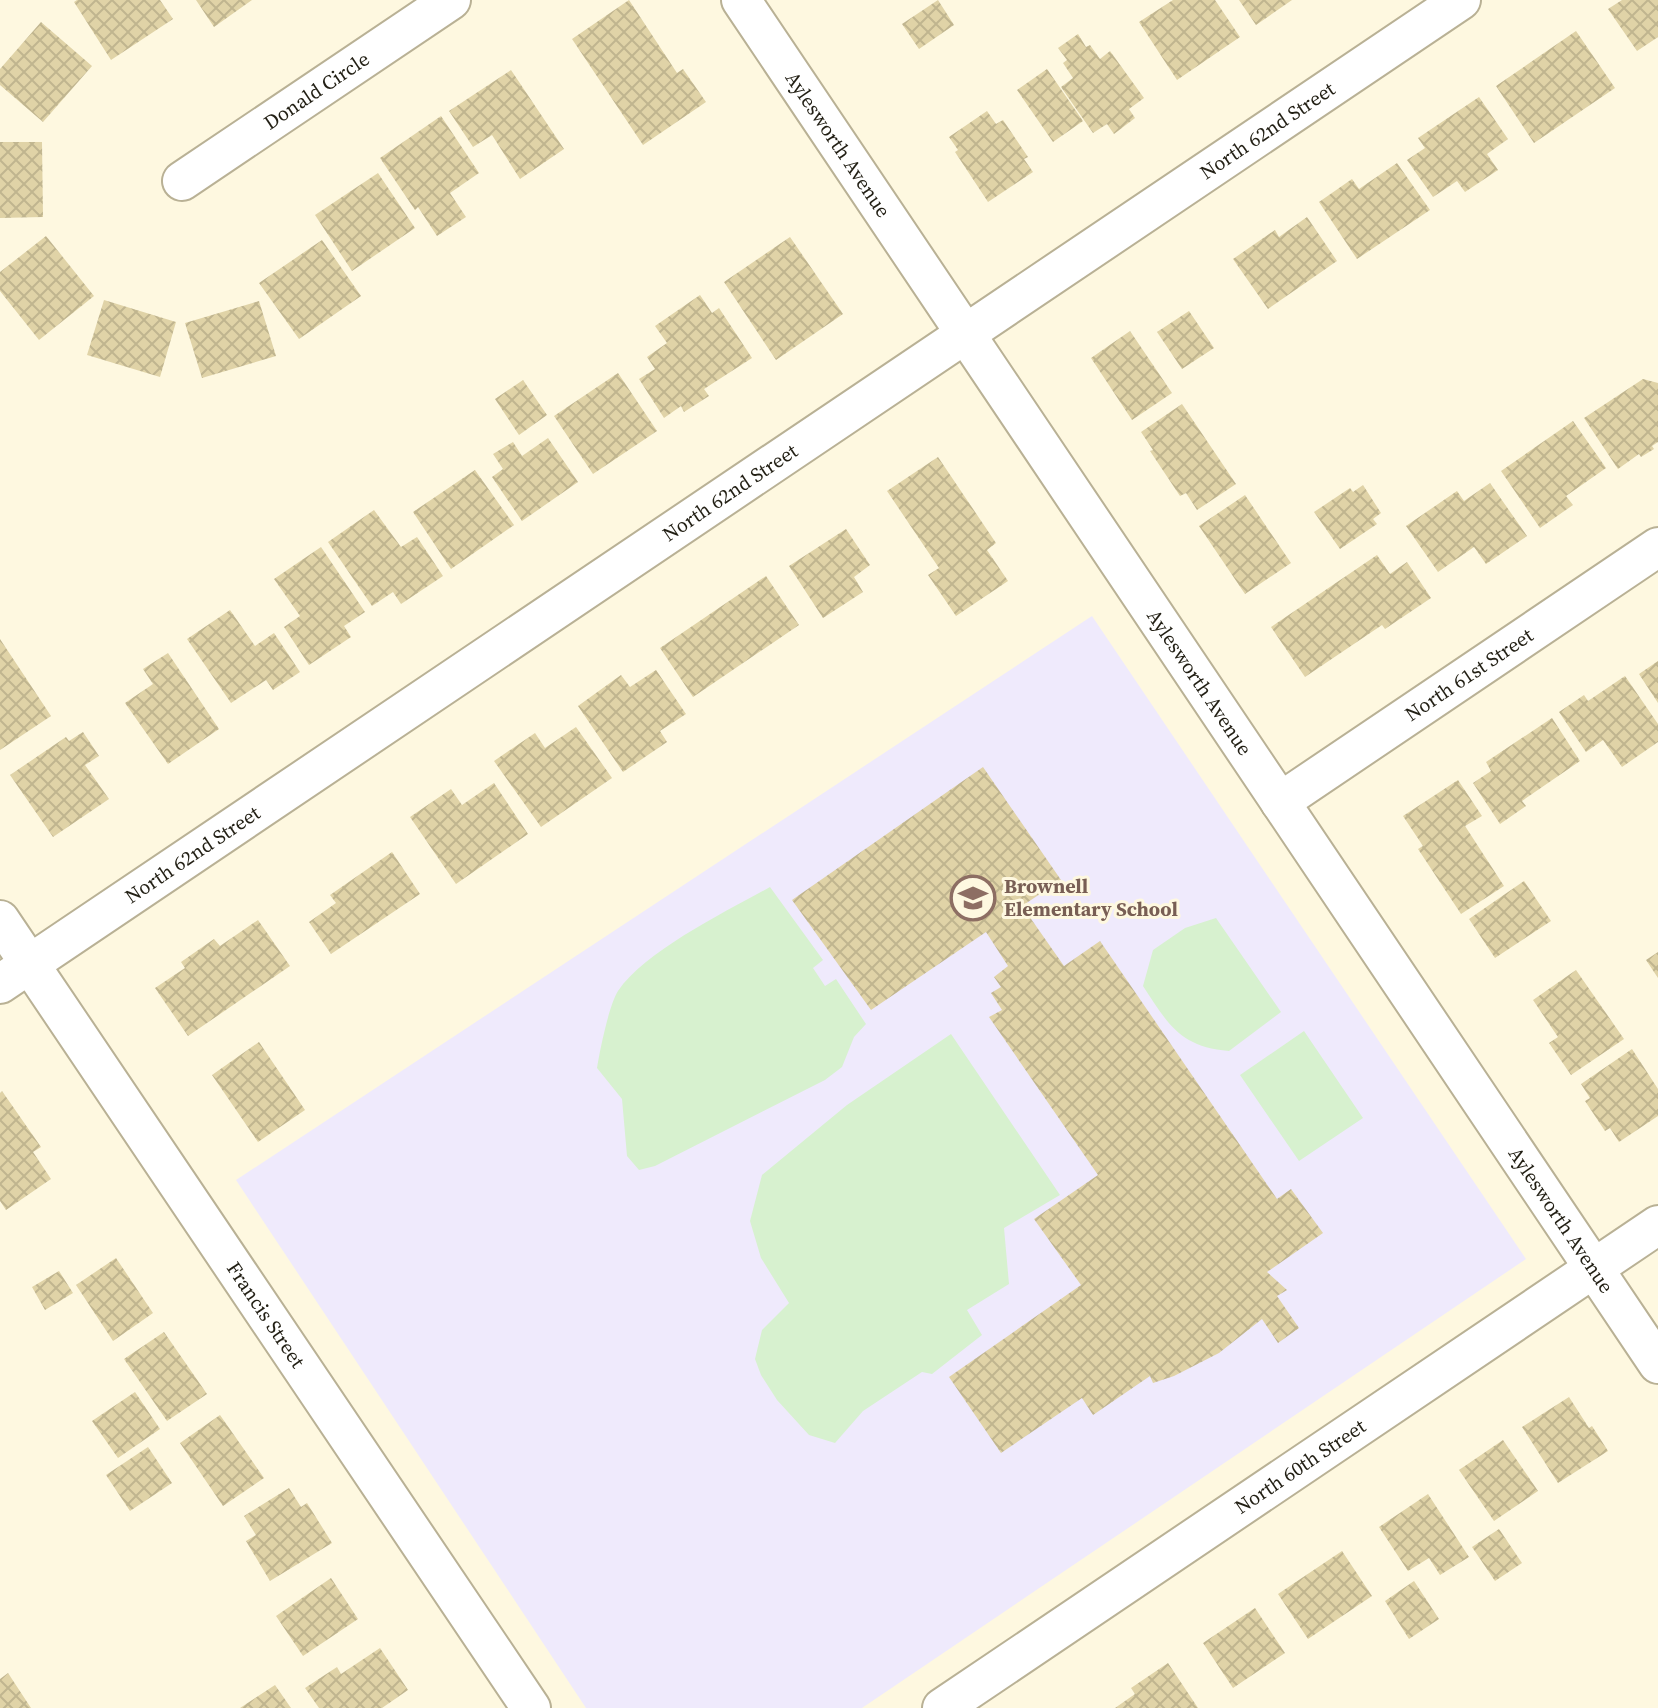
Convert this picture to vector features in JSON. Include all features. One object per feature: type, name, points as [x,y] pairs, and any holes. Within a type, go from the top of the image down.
[{"type":"street","name":"Donald Circle","points":[[182,181],[451,0]]},
{"type":"street","name":"Aylesworth Avenue","points":[[741,0],[1658,1364]]},
{"type":"street","name":"North 62nd Street","points":[[15,974],[1450,3]]},
{"type":"street","name":"North 61st Street","points":[[1280,802],[1658,547]]},
{"type":"street","name":"Francis Street","points":[[0,920],[15,974],[531,1708]]},
{"type":"street","name":"North 60th Street","points":[[942,1708],[1658,1225]]},
{"type":"shaded area","name":"Brownell Elementary School","points":[[1092,616],[1526,1259],[862,1708],[586,1708],[236,1180]]},
{"type":"green space","points":[[770,887],[823,960],[813,968],[825,986],[836,979],[866,1024],[854,1037],[842,1067],[825,1080],[655,1166],[639,1170],[627,1156],[622,1099],[597,1068],[605,1028],[618,991],[647,961],[667,947]]},
{"type":"green space","points":[[1216,918],[1281,1012],[1229,1051],[1212,1049],[1187,1039],[1168,1022],[1143,986],[1153,950],[1185,928]]},
{"type":"green space","points":[[1304,1031],[1363,1118],[1299,1161],[1240,1075]]},
{"type":"green space","points":[[951,1034],[1060,1195],[1004,1228],[1009,1284],[967,1310],[982,1335],[932,1374],[922,1372],[863,1411],[835,1443],[809,1435],[777,1400],[755,1359],[762,1330],[789,1303],[761,1258],[750,1221],[762,1175],[847,1105]]},
{"type":"building","points":[[160,0],[173,19],[111,60],[74,2]]},
{"type":"building","points":[[196,0],[252,0],[214,27]]},
{"type":"building","points":[[629,0],[677,73],[683,69],[706,102],[643,145],[572,39]]},
{"type":"building","points":[[938,0],[954,25],[919,49],[902,24]]},
{"type":"building","points":[[1173,0],[1215,0],[1240,37],[1177,80],[1139,22]]},
{"type":"building","points":[[1239,0],[1292,0],[1256,25]]},
{"type":"building","points":[[1622,0],[1658,0],[1658,37],[1637,51],[1608,9]]},
{"type":"building","points":[[41,22],[92,66],[43,122],[0,85],[0,69]]},
{"type":"building","points":[[1576,31],[1615,88],[1534,143],[1496,86]]},
{"type":"building","points":[[1078,34],[1086,47],[1090,45],[1100,59],[1110,51],[1144,98],[1129,109],[1135,118],[1114,134],[1107,124],[1093,133],[1061,87],[1073,78],[1063,63],[1067,60],[1058,48]]},
{"type":"building","points":[[1047,69],[1083,121],[1053,142],[1017,90]]},
{"type":"building","points":[[511,70],[564,149],[520,179],[492,135],[473,147],[449,111]]},
{"type":"building","points":[[1479,97],[1508,139],[1487,154],[1498,170],[1465,192],[1457,181],[1433,197],[1407,160],[1425,148],[1418,138]]},
{"type":"building","points":[[987,111],[996,124],[1003,120],[1028,157],[1024,159],[1033,172],[988,202],[955,152],[958,150],[949,137]]},
{"type":"building","points":[[441,116],[479,173],[450,193],[466,217],[437,236],[418,207],[415,210],[380,158]]},
{"type":"building","points":[[0,142],[42,142],[43,217],[0,218]]},
{"type":"building","points":[[1397,163],[1430,210],[1357,259],[1319,202],[1352,179],[1359,189]]},
{"type":"building","points":[[378,173],[415,228],[352,271],[315,215]]},
{"type":"building","points":[[1307,217],[1337,261],[1268,309],[1233,259],[1275,230],[1279,237]]},
{"type":"building","points":[[46,236],[94,296],[39,340],[0,291],[0,272]]},
{"type":"building","points":[[790,237],[843,314],[776,360],[724,282]]},
{"type":"building","points":[[322,240],[361,296],[299,339],[259,283]]},
{"type":"building","points":[[700,295],[712,313],[719,308],[752,358],[704,389],[709,396],[684,412],[681,406],[664,418],[639,379],[655,369],[647,357],[667,343],[655,326]]},
{"type":"building","points":[[104,300],[176,322],[160,377],[87,355]]},
{"type":"building","points":[[259,301],[276,356],[202,378],[185,323]]},
{"type":"building","points":[[1189,311],[1214,348],[1182,369],[1157,332]]},
{"type":"building","points":[[1130,331],[1172,393],[1132,420],[1091,358]]},
{"type":"building","points":[[618,373],[657,431],[593,474],[554,416]]},
{"type":"building","points":[[1643,379],[1658,383],[1658,442],[1652,446],[1654,449],[1641,457],[1639,454],[1618,469],[1584,418]]},
{"type":"building","points":[[523,380],[547,415],[519,435],[495,399]]},
{"type":"building","points":[[1182,404],[1236,484],[1197,510],[1186,493],[1180,496],[1141,432]]},
{"type":"building","points":[[1573,421],[1606,468],[1566,496],[1573,505],[1540,528],[1501,471]]},
{"type":"building","points":[[548,438],[578,482],[522,521],[492,477],[503,469],[493,454],[513,442],[522,456]]},
{"type":"building","points":[[938,457],[996,543],[987,550],[1008,581],[956,616],[928,575],[939,568],[887,491]]},
{"type":"building","points":[[475,470],[514,525],[451,569],[413,512]]},
{"type":"building","points":[[1490,483],[1527,536],[1486,564],[1474,547],[1438,572],[1406,526],[1457,491],[1464,501]]},
{"type":"building","points":[[1363,485],[1381,513],[1373,519],[1377,524],[1340,549],[1314,512],[1350,488],[1353,492]]},
{"type":"building","points":[[1245,495],[1291,563],[1245,594],[1199,526]]},
{"type":"building","points":[[374,510],[401,547],[417,537],[443,576],[401,604],[393,592],[372,606],[328,542]]},
{"type":"building","points":[[846,529],[870,565],[854,577],[863,592],[823,618],[789,566]]},
{"type":"building","points":[[321,547],[365,612],[344,626],[351,637],[309,665],[284,627],[300,616],[274,579]]},
{"type":"building","points":[[1377,555],[1390,574],[1407,562],[1431,598],[1385,629],[1382,625],[1305,677],[1271,627]]},
{"type":"building","points":[[766,576],[799,625],[693,697],[660,648]]},
{"type":"building","points":[[230,610],[255,646],[274,633],[300,672],[273,690],[266,680],[231,703],[187,639]]},
{"type":"building","points":[[0,639],[51,716],[0,750]]},
{"type":"building","points":[[168,653],[219,729],[168,764],[125,703],[153,684],[143,669]]},
{"type":"building","points":[[1658,661],[1658,703],[1639,674]]},
{"type":"building","points":[[656,670],[686,714],[660,731],[667,742],[623,772],[578,706],[621,675],[630,687]]},
{"type":"building","points":[[1625,676],[1658,724],[1658,742],[1622,767],[1603,740],[1586,752],[1559,712],[1584,695],[1588,701]]},
{"type":"building","points":[[1552,718],[1580,761],[1522,801],[1526,806],[1500,824],[1473,783],[1491,771],[1486,762]]},
{"type":"building","points":[[576,727],[612,778],[541,827],[494,761],[535,733],[545,748]]},
{"type":"building","points":[[83,732],[99,756],[85,765],[109,799],[53,837],[10,775],[66,737],[69,741]]},
{"type":"building","points":[[983,767],[1061,880],[1022,906],[1064,966],[1100,941],[1277,1199],[1291,1189],[1323,1233],[1267,1272],[1287,1290],[1277,1296],[1299,1328],[1278,1343],[1262,1319],[1219,1353],[1153,1383],[1150,1376],[1093,1415],[1082,1398],[1001,1453],[949,1377],[1081,1285],[1034,1219],[1098,1175],[989,1017],[1002,1010],[991,993],[1001,987],[994,977],[1008,966],[986,932],[871,1010],[792,900]]},
{"type":"building","points":[[1458,780],[1482,816],[1465,826],[1504,886],[1461,914],[1418,849],[1423,846],[1403,816]]},
{"type":"building","points":[[494,783],[528,834],[456,884],[410,817],[451,789],[462,805]]},
{"type":"building","points":[[392,852],[420,894],[331,954],[309,922],[336,903],[330,895]]},
{"type":"building","points":[[1524,881],[1551,921],[1495,958],[1469,919]]},
{"type":"building","points":[[258,920],[290,966],[188,1036],[155,988],[185,968],[181,962],[214,939],[220,946]]},
{"type":"building","points":[[1658,952],[1658,978],[1646,960]]},
{"type":"building","points":[[1576,970],[1624,1039],[1571,1075],[1549,1043],[1558,1037],[1533,1000]]},
{"type":"building","points":[[259,1042],[305,1110],[258,1142],[212,1075]]},
{"type":"building","points":[[1632,1049],[1658,1089],[1658,1116],[1619,1142],[1610,1128],[1605,1131],[1585,1101],[1590,1098],[1581,1084]]},
{"type":"building","points":[[2,1091],[41,1147],[33,1152],[51,1179],[6,1210],[0,1201]]},
{"type":"building","points":[[116,1258],[153,1313],[113,1341],[76,1285]]},
{"type":"building","points":[[59,1271],[73,1293],[45,1310],[32,1287]]},
{"type":"building","points":[[164,1332],[207,1394],[167,1421],[124,1359]]},
{"type":"building","points":[[135,1392],[160,1429],[118,1458],[92,1421]]},
{"type":"building","points":[[1569,1397],[1608,1451],[1558,1483],[1522,1427]]},
{"type":"building","points":[[220,1415],[264,1478],[223,1506],[180,1443]]},
{"type":"building","points":[[1503,1440],[1538,1491],[1494,1521],[1459,1470]]},
{"type":"building","points":[[148,1447],[172,1483],[130,1511],[106,1475]]},
{"type":"building","points":[[289,1488],[301,1507],[307,1503],[332,1543],[270,1581],[246,1541],[256,1535],[244,1516]]},
{"type":"building","points":[[1428,1494],[1469,1557],[1440,1575],[1429,1558],[1408,1571],[1379,1527]]},
{"type":"building","points":[[1499,1529],[1522,1563],[1495,1581],[1472,1547]]},
{"type":"building","points":[[1342,1551],[1372,1596],[1308,1639],[1278,1594]]},
{"type":"building","points":[[331,1578],[358,1619],[303,1656],[276,1616]]},
{"type":"building","points":[[1414,1581],[1439,1619],[1409,1639],[1385,1601]]},
{"type":"building","points":[[1255,1608],[1285,1653],[1233,1688],[1203,1643]]},
{"type":"building","points":[[380,1648],[408,1690],[382,1708],[319,1708],[305,1688],[337,1667],[341,1674]]},
{"type":"building","points":[[1168,1663],[1198,1708],[1115,1708],[1135,1694],[1131,1688]]},
{"type":"building","points":[[8,1673],[31,1708],[0,1708],[0,1679]]},
{"type":"building","points":[[275,1685],[291,1708],[240,1708]]},
{"type":"place","name":"Brownell Elementary School","points":[[973,898]]}]
